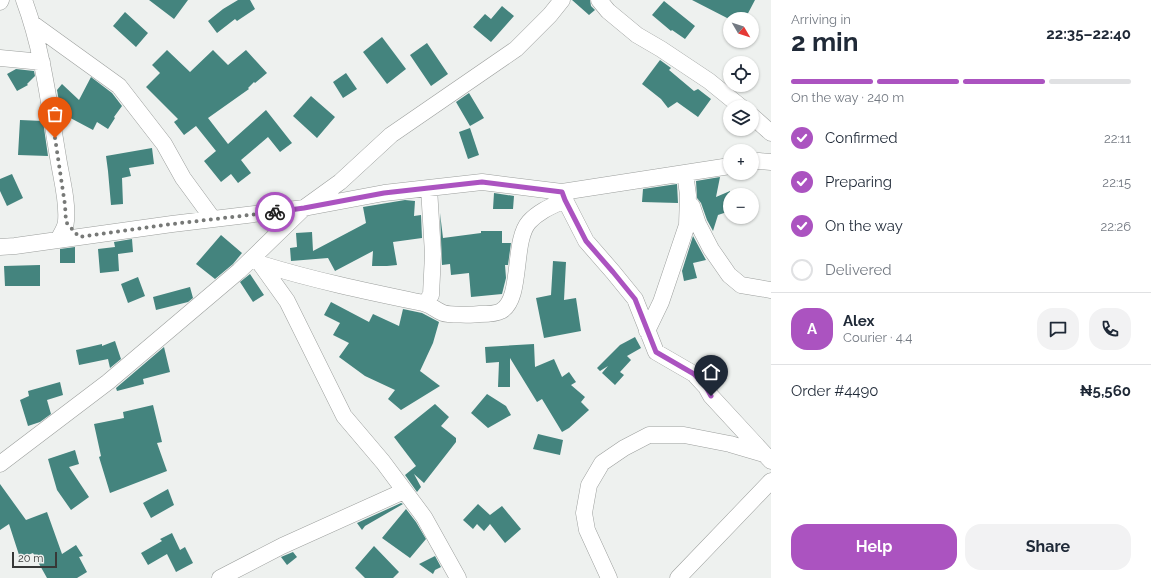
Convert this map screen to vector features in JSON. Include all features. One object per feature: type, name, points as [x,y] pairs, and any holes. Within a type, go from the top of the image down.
[{"type":"street","points":[[24,0],[33,24],[42,62],[51,108],[65,205],[66,222],[58,240]]},
{"type":"street","points":[[0,464],[108,382],[239,271],[257,260],[304,208],[340,182],[391,135],[516,49],[546,19],[562,0]]},
{"type":"street","points":[[599,0],[608,11],[637,35],[709,81],[732,100]]},
{"type":"street","points":[[33,24],[119,86],[164,144],[183,178],[213,219]]},
{"type":"street","points":[[0,58],[42,62]]},
{"type":"street","points":[[759,122],[771,133]]},
{"type":"street","points":[[759,161],[771,162]]},
{"type":"street","points":[[0,247],[304,208],[376,195],[482,182],[564,196],[723,167]]},
{"type":"street","points":[[647,331],[661,302],[687,225],[688,195],[685,173]]},
{"type":"street","points":[[426,302],[430,295],[433,254],[429,188]]},
{"type":"street","points":[[688,195],[698,224],[711,249],[729,275],[742,284],[771,290]]},
{"type":"street","points":[[257,260],[295,274],[351,288],[418,302],[426,302],[444,314],[479,314],[500,312],[508,305],[510,299],[517,272],[520,243],[528,223],[543,210],[564,196]]},
{"type":"street","points":[[564,196],[586,241],[635,299],[656,352],[694,374],[706,387],[711,396],[768,457]]},
{"type":"street","points":[[66,222],[79,237]]},
{"type":"street","points":[[257,260],[287,301],[344,416],[383,462],[424,517],[458,578]]},
{"type":"street","points":[[609,578],[587,530],[584,513],[589,485],[602,463],[624,448],[649,435],[684,435],[730,444],[768,457]]},
{"type":"street","points":[[678,578],[771,481]]},
{"type":"street","points":[[220,578],[282,546],[404,491]]},
{"type":"building","points":[[149,0],[188,0],[174,19]]},
{"type":"building","points":[[238,0],[250,0],[255,9],[237,21],[235,19],[217,33],[208,21],[223,9]]},
{"type":"building","points":[[572,0],[590,0],[591,6],[595,10],[589,15]]},
{"type":"building","points":[[692,0],[755,0],[749,12],[723,12],[723,16]]},
{"type":"building","points":[[664,1],[695,26],[685,39],[672,30],[671,31],[652,15]]},
{"type":"building","points":[[502,6],[514,16],[491,42],[473,27],[485,14],[491,19]]},
{"type":"building","points":[[125,12],[148,33],[136,47],[113,26]]},
{"type":"building","points":[[382,37],[406,69],[387,84],[363,52]]},
{"type":"building","points":[[427,43],[448,74],[431,86],[410,55]]},
{"type":"building","points":[[167,50],[190,72],[213,50],[228,65],[246,50],[267,73],[255,83],[254,82],[248,88],[249,89],[208,118],[228,144],[266,110],[292,143],[280,152],[268,137],[241,160],[251,173],[238,183],[231,174],[221,182],[204,161],[216,151],[196,126],[184,135],[174,122],[178,119],[146,87],[160,73],[152,65]]},
{"type":"building","points":[[660,60],[671,68],[669,70],[694,91],[698,89],[711,99],[698,117],[677,102],[668,108],[661,99],[642,84]]},
{"type":"building","points":[[16,69],[34,71],[35,76],[27,84],[28,85],[17,91],[7,74]]},
{"type":"building","points":[[346,73],[357,89],[343,98],[333,82]]},
{"type":"building","points":[[91,77],[112,93],[122,106],[108,129],[97,122],[93,130],[61,113],[57,90],[62,84],[79,100]]},
{"type":"building","points":[[469,93],[484,118],[470,126],[456,102]]},
{"type":"building","points":[[311,96],[335,117],[317,138],[293,116]]},
{"type":"building","points":[[20,120],[43,121],[48,156],[18,155]]},
{"type":"building","points":[[470,128],[479,155],[468,159],[459,132]]},
{"type":"building","points":[[152,148],[154,164],[129,168],[131,176],[122,178],[123,204],[111,205],[106,156]]},
{"type":"building","points":[[12,174],[23,198],[7,206],[0,191],[0,179]]},
{"type":"building","points":[[720,177],[716,197],[723,194],[723,213],[718,215],[713,231],[701,203],[697,198],[696,181]]},
{"type":"building","points":[[677,184],[678,203],[642,202],[643,189]]},
{"type":"building","points":[[494,193],[514,196],[513,209],[493,209]]},
{"type":"building","points":[[405,200],[415,201],[414,216],[421,215],[422,238],[393,242],[397,265],[372,266],[373,251],[335,271],[328,258],[291,261],[290,248],[297,247],[296,233],[312,232],[313,251],[366,223],[363,207]]},
{"type":"building","points":[[440,213],[443,238],[481,233],[481,231],[502,231],[502,243],[511,243],[508,265],[505,265],[506,278],[502,294],[471,297],[469,273],[451,275],[450,264],[442,265]]},
{"type":"building","points":[[221,235],[242,253],[233,264],[215,279],[196,264]]},
{"type":"building","points":[[693,236],[706,260],[693,263],[697,278],[684,281],[682,271]]},
{"type":"building","points":[[132,239],[133,252],[118,254],[119,271],[100,273],[98,249],[115,247],[114,242]]},
{"type":"building","points":[[75,247],[75,263],[60,263],[60,249]]},
{"type":"building","points":[[553,261],[566,262],[564,300],[576,298],[581,331],[544,338],[536,298],[551,295]]},
{"type":"building","points":[[40,265],[40,286],[5,286],[4,266]]},
{"type":"building","points":[[250,274],[264,295],[253,302],[240,282]]},
{"type":"building","points":[[138,277],[145,296],[128,303],[121,284]]},
{"type":"building","points":[[190,287],[193,298],[188,302],[156,310],[153,297]]},
{"type":"building","points":[[331,302],[369,322],[373,314],[399,326],[403,309],[422,313],[439,322],[433,343],[420,371],[440,386],[401,410],[388,399],[395,390],[365,376],[339,357],[349,343],[333,335],[340,323],[324,315]]},
{"type":"building","points":[[635,337],[641,348],[627,356],[631,360],[620,372],[624,375],[615,385],[602,373],[608,366],[600,371],[597,368],[620,345]]},
{"type":"building","points":[[115,341],[121,359],[110,368],[108,359],[79,365],[76,350],[102,344],[102,346]]},
{"type":"building","points":[[534,344],[535,367],[554,359],[562,377],[569,372],[576,382],[571,385],[585,397],[581,402],[589,410],[569,428],[562,432],[542,399],[537,402],[510,358],[510,387],[498,387],[499,362],[486,363],[485,347]]},
{"type":"building","points":[[164,347],[170,372],[143,379],[144,384],[117,391],[116,388]]},
{"type":"building","points":[[60,382],[63,395],[47,400],[51,414],[40,422],[28,426],[20,400],[29,396],[28,391]]},
{"type":"building","points":[[487,394],[506,406],[511,415],[488,428],[471,413]]},
{"type":"building","points":[[435,404],[449,417],[441,426],[456,438],[456,442],[424,483],[414,474],[421,487],[417,492],[405,475],[416,466],[394,437]]},
{"type":"building","points":[[153,405],[162,442],[157,443],[167,471],[110,493],[99,457],[101,456],[94,424],[124,418],[123,412]]},
{"type":"building","points":[[538,434],[563,440],[560,455],[533,449]]},
{"type":"building","points":[[75,450],[79,464],[69,467],[89,497],[71,510],[57,490],[48,459]]},
{"type":"building","points":[[0,484],[26,520],[47,512],[62,554],[76,545],[83,556],[79,557],[87,572],[77,578],[47,578],[33,553],[20,558],[9,524],[0,530]]},
{"type":"building","points":[[168,489],[174,505],[151,518],[143,503]]},
{"type":"building","points":[[401,503],[403,504],[365,526],[362,530],[357,523]]},
{"type":"building","points":[[478,504],[490,515],[502,506],[521,529],[505,543],[490,524],[484,531],[477,524],[473,529],[463,520]]},
{"type":"building","points":[[406,509],[426,539],[410,558],[382,538]]},
{"type":"building","points":[[172,533],[180,550],[185,547],[193,563],[176,572],[167,554],[148,565],[141,553],[162,541],[160,539]]},
{"type":"building","points":[[374,546],[399,572],[393,578],[365,578],[355,568]]},
{"type":"building","points":[[293,552],[297,557],[287,565],[281,557]]},
{"type":"building","points":[[435,556],[441,567],[435,570],[433,574],[419,564]]},
{"type":"way so far","points":[[55,138],[65,205],[66,222],[79,237],[275,212]]},
{"type":"route","points":[[275,212],[384,193],[482,182],[562,192],[586,241],[635,299],[656,352],[694,374],[706,387],[711,396]]}]
